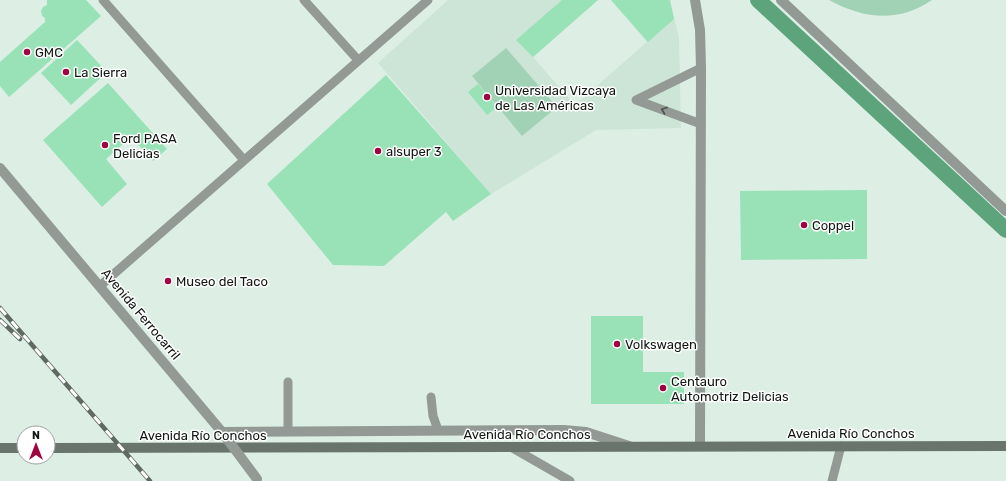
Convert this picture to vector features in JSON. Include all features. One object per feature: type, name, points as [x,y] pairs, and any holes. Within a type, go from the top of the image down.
[{"type":"main road","name":"Avenida Río Conchos","points":[[56,448],[1006,446]]},
{"type":"main road","points":[[0,448],[16,448]]},
{"type":"street","points":[[695,0],[700,30],[700,446]]},
{"type":"street","points":[[781,0],[1006,211]]},
{"type":"street","name":"Avenida Ferrocarril","points":[[0,168],[222,432],[258,480]]},
{"type":"street","points":[[222,432],[564,430],[586,432],[630,446]]},
{"type":"lane","points":[[103,0],[244,160]]},
{"type":"lane","points":[[304,0],[358,60]]},
{"type":"lane","points":[[100,286],[428,0]]},
{"type":"lane","points":[[700,68],[636,100],[701,124]]},
{"type":"lane","points":[[288,382],[288,431]]},
{"type":"lane","points":[[431,397],[432,408],[438,430]]},
{"type":"lane","points":[[832,481],[841,446]]},
{"type":"lane","points":[[511,447],[570,481]]},
{"type":"shaded area","name":"Universidad Vizcaya de Las Américas","points":[[448,0],[598,0],[533,57],[575,105],[647,42],[611,0],[670,0],[679,38],[681,128],[596,130],[491,194],[378,63]]},
{"type":"green space","points":[[829,0],[932,0],[907,12],[881,16],[855,11]]},
{"type":"green space","points":[[506,48],[557,107],[522,136],[472,76]]},
{"type":"building","points":[[47,0],[86,0],[101,16],[9,97],[0,86],[0,62],[45,22],[45,18],[42,16],[41,11],[43,7],[47,5]]},
{"type":"building","points":[[562,0],[598,0],[533,57],[516,40]]},
{"type":"building","points":[[611,0],[670,0],[674,19],[648,42]]},
{"type":"building","points":[[77,40],[107,72],[71,105],[41,73]]},
{"type":"building","name":"alsuper 3","points":[[386,75],[491,194],[453,221],[446,212],[384,266],[333,265],[267,184]]},
{"type":"building","points":[[108,83],[167,149],[153,161],[131,137],[106,159],[127,184],[102,207],[43,140]]},
{"type":"building","points":[[478,84],[497,107],[487,115],[468,92]]},
{"type":"building","name":"Coppel","points":[[867,190],[867,259],[741,260],[740,191]]},
{"type":"building","name":"Volkswagen","points":[[591,316],[643,316],[643,372],[684,372],[684,404],[591,404]]},
{"type":"waterway","points":[[758,0],[1006,230]]},
{"type":"railway","points":[[0,308],[150,481]]},
{"type":"railway","points":[[0,320],[20,339]]},
{"type":"place","name":"GMC","points":[[27,52]]},
{"type":"place","name":"La Sierra","points":[[66,72]]},
{"type":"place","name":"Universidad Vizcaya de Las Américas","points":[[487,97]]},
{"type":"place","name":"Ford PASA Delicias","points":[[105,145]]},
{"type":"place","name":"alsuper 3","points":[[378,151]]},
{"type":"place","name":"Coppel","points":[[804,225]]},
{"type":"place","name":"Museo del Taco","points":[[168,281]]},
{"type":"place","name":"Volkswagen","points":[[617,344]]},
{"type":"place","name":"Centauro Automotriz Delicias","points":[[663,388]]}]
